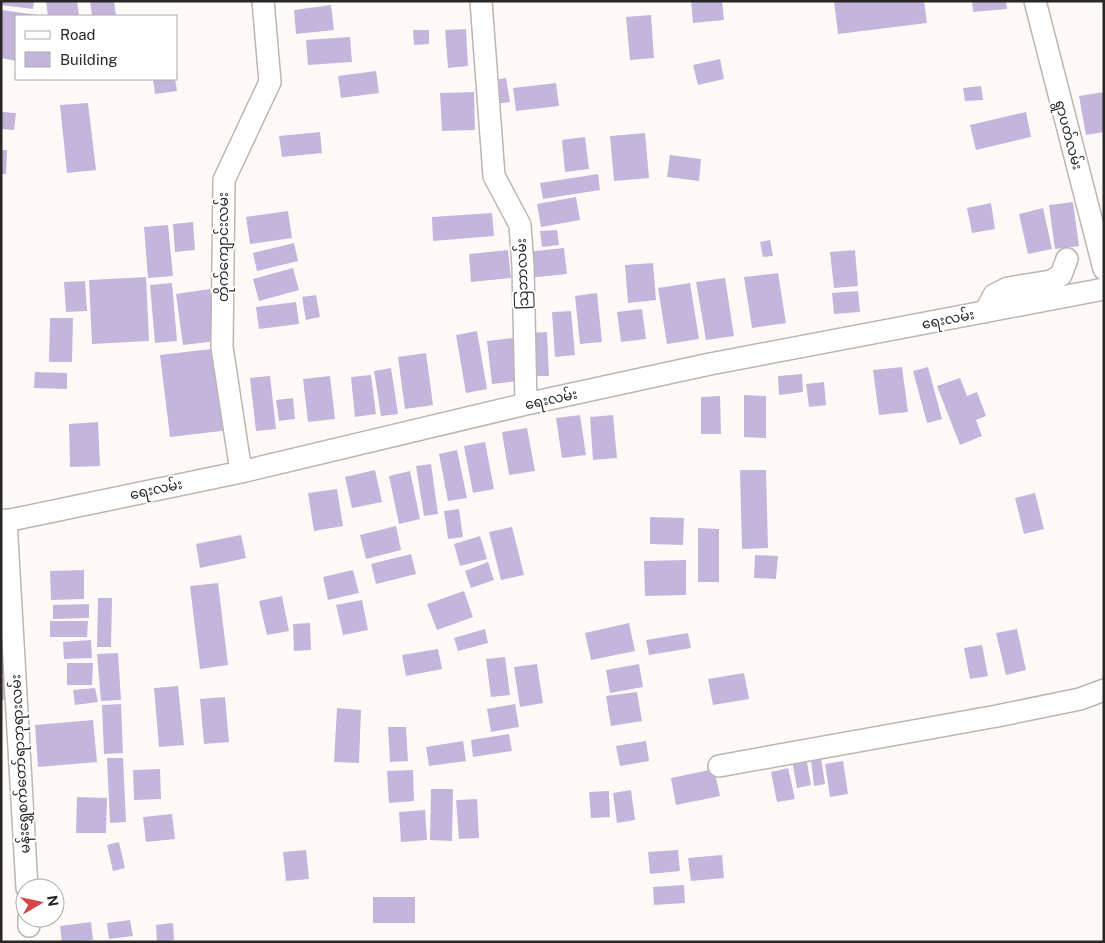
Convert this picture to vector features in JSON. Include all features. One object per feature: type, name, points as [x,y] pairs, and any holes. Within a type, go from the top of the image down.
[{"type":"street","name":"တိုက်ကျောင်းလမ်း","points":[[241,472],[222,347],[224,180],[270,82],[263,1]]},
{"type":"street","name":"သြဘာလမ်း","points":[[481,1],[494,176],[520,225],[526,404]]},
{"type":"street","name":"ရွာပတ်လမ်း","points":[[1040,3],[1104,269]]},
{"type":"street","points":[[985,312],[994,295],[1008,288],[1051,281],[1061,275],[1067,259]]},
{"type":"street","name":"ရေးလမ်း","points":[[4,521],[241,472],[526,404],[710,364],[1104,289]]},
{"type":"street","name":"မန်းရွှေစက်တော်ရာဘုရားလမ်း","points":[[4,521],[26,878]]},
{"type":"street","points":[[719,766],[997,716],[1080,699],[1104,690]]},
{"type":"building","points":[[1,1],[34,1],[33,9],[1,5]]},
{"type":"building","points":[[46,1],[77,1],[79,15],[48,15]]},
{"type":"building","points":[[90,1],[114,1],[116,15],[92,15]]},
{"type":"building","points":[[691,1],[722,1],[724,20],[693,23]]},
{"type":"building","points":[[834,1],[924,1],[927,23],[838,34]]},
{"type":"building","points":[[972,1],[1006,1],[1007,9],[973,12]]},
{"type":"building","points":[[331,5],[334,30],[296,34],[294,10]]},
{"type":"building","points":[[2,10],[37,15],[15,15],[15,61],[1,58]]},
{"type":"building","points":[[651,15],[654,58],[630,60],[626,17]]},
{"type":"building","points":[[466,29],[468,66],[448,68],[445,30]]},
{"type":"building","points":[[413,30],[429,30],[429,44],[414,45]]},
{"type":"building","points":[[350,37],[352,62],[308,65],[306,40]]},
{"type":"building","points":[[720,59],[724,79],[698,85],[693,65]]},
{"type":"building","points":[[376,71],[379,93],[341,98],[338,76]]},
{"type":"building","points":[[506,78],[510,102],[482,106],[478,82]]},
{"type":"building","points":[[153,80],[175,80],[177,91],[155,94]]},
{"type":"building","points":[[556,83],[559,106],[516,111],[513,88]]},
{"type":"building","points":[[981,86],[983,100],[965,101],[963,88]]},
{"type":"building","points":[[474,92],[475,130],[442,131],[440,93]]},
{"type":"building","points":[[1104,92],[1104,132],[1086,135],[1079,96]]},
{"type":"building","points":[[88,103],[96,170],[67,173],[60,105]]},
{"type":"building","points":[[1,112],[16,113],[14,130],[1,129]]},
{"type":"building","points":[[1026,112],[1031,137],[976,150],[970,125]]},
{"type":"building","points":[[320,132],[322,153],[282,157],[279,136]]},
{"type":"building","points":[[645,133],[649,178],[614,181],[610,136]]},
{"type":"building","points":[[585,137],[589,169],[565,172],[562,140]]},
{"type":"building","points":[[1,150],[7,150],[6,174],[1,174]]},
{"type":"building","points":[[670,155],[701,159],[699,181],[667,177]]},
{"type":"building","points":[[598,174],[600,190],[543,199],[540,183]]},
{"type":"building","points":[[576,197],[580,220],[541,227],[537,204]]},
{"type":"building","points":[[1073,202],[1079,246],[1055,249],[1049,205]]},
{"type":"building","points":[[991,203],[995,229],[972,233],[967,208]]},
{"type":"building","points":[[1043,208],[1052,249],[1028,254],[1019,214]]},
{"type":"building","points":[[288,211],[292,238],[250,244],[246,217]]},
{"type":"building","points":[[492,213],[494,236],[433,241],[432,217]]},
{"type":"building","points":[[193,222],[195,250],[175,252],[173,224]]},
{"type":"building","points":[[168,225],[173,276],[148,278],[144,227]]},
{"type":"building","points":[[557,230],[559,245],[542,247],[540,231]]},
{"type":"building","points":[[770,240],[773,256],[763,257],[760,242]]},
{"type":"building","points":[[294,243],[298,261],[257,271],[253,253]]},
{"type":"building","points":[[564,248],[567,274],[527,278],[525,252]]},
{"type":"building","points":[[508,250],[511,278],[471,282],[469,254]]},
{"type":"building","points":[[855,250],[858,286],[834,288],[830,252]]},
{"type":"building","points":[[653,263],[656,300],[628,303],[625,265]]},
{"type":"building","points":[[293,268],[299,290],[259,301],[253,279]]},
{"type":"building","points":[[778,273],[786,323],[752,328],[744,277]]},
{"type":"building","points":[[146,277],[149,341],[92,344],[89,280]]},
{"type":"building","points":[[725,278],[734,336],[706,340],[696,282]]},
{"type":"building","points":[[85,281],[87,311],[66,312],[64,282]]},
{"type":"building","points":[[172,283],[177,341],[155,343],[150,285]]},
{"type":"building","points":[[690,283],[699,339],[667,344],[658,288]]},
{"type":"building","points":[[210,289],[217,341],[183,345],[176,294]]},
{"type":"building","points":[[858,291],[860,312],[834,314],[832,293]]},
{"type":"building","points":[[597,293],[602,342],[580,344],[575,296]]},
{"type":"building","points":[[316,295],[320,317],[306,320],[302,297]]},
{"type":"building","points":[[296,302],[299,324],[259,329],[256,307]]},
{"type":"building","points":[[642,309],[646,339],[621,342],[617,312]]},
{"type":"building","points":[[571,311],[575,355],[555,357],[552,312]]},
{"type":"building","points":[[50,318],[73,318],[72,362],[49,362]]},
{"type":"building","points":[[477,331],[487,389],[466,393],[456,335]]},
{"type":"building","points":[[547,332],[549,376],[531,376],[530,333]]},
{"type":"building","points":[[513,338],[518,381],[492,384],[487,341]]},
{"type":"building","points":[[220,348],[230,430],[170,437],[160,355]]},
{"type":"building","points":[[426,353],[433,405],[405,409],[398,357]]},
{"type":"building","points":[[902,367],[908,412],[879,415],[873,370]]},
{"type":"building","points":[[928,367],[942,419],[927,423],[913,371]]},
{"type":"building","points":[[391,368],[398,414],[381,416],[374,371]]},
{"type":"building","points":[[35,372],[67,373],[67,389],[34,388]]},
{"type":"building","points":[[802,374],[803,392],[779,395],[778,376]]},
{"type":"building","points":[[371,375],[376,414],[355,417],[351,377]]},
{"type":"building","points":[[270,376],[276,429],[256,431],[250,378]]},
{"type":"building","points":[[330,376],[335,419],[308,422],[303,379]]},
{"type":"building","points":[[960,378],[967,396],[977,392],[986,416],[976,420],[982,436],[960,445],[937,386]]},
{"type":"building","points":[[824,382],[826,405],[809,407],[806,384]]},
{"type":"building","points":[[744,395],[766,396],[766,438],[744,437]]},
{"type":"building","points":[[720,396],[721,434],[701,434],[701,397]]},
{"type":"building","points":[[293,398],[295,419],[279,421],[276,400]]},
{"type":"building","points":[[580,415],[586,455],[562,458],[556,418]]},
{"type":"building","points":[[613,415],[617,458],[593,460],[590,417]]},
{"type":"building","points":[[98,422],[100,466],[70,467],[69,424]]},
{"type":"building","points":[[527,428],[535,471],[509,475],[502,432]]},
{"type":"building","points":[[485,442],[494,489],[473,493],[464,446]]},
{"type":"building","points":[[457,450],[467,498],[448,501],[439,454]]},
{"type":"building","points":[[431,464],[438,514],[424,516],[416,466]]},
{"type":"building","points":[[375,470],[382,502],[352,508],[345,477]]},
{"type":"building","points":[[740,470],[766,470],[768,548],[742,549]]},
{"type":"building","points":[[410,471],[420,519],[399,524],[389,476]]},
{"type":"building","points":[[337,489],[343,526],[314,531],[308,493]]},
{"type":"building","points":[[1035,493],[1044,529],[1024,534],[1015,498]]},
{"type":"building","points":[[459,509],[463,537],[448,539],[444,511]]},
{"type":"building","points":[[650,517],[684,518],[683,545],[650,544]]},
{"type":"building","points":[[396,526],[401,550],[366,559],[360,535]]},
{"type":"building","points":[[512,527],[524,575],[501,580],[489,532]]},
{"type":"building","points":[[698,528],[719,529],[719,582],[698,582]]},
{"type":"building","points":[[241,535],[246,558],[200,568],[196,544]]},
{"type":"building","points":[[480,536],[487,559],[460,566],[454,544]]},
{"type":"building","points":[[411,554],[416,574],[376,584],[371,564]]},
{"type":"building","points":[[755,555],[778,556],[776,579],[754,578]]},
{"type":"building","points":[[686,560],[686,595],[645,596],[644,561]]},
{"type":"building","points":[[488,562],[494,580],[471,588],[465,571]]},
{"type":"building","points":[[84,570],[84,599],[51,600],[50,571]]},
{"type":"building","points":[[353,570],[359,593],[328,600],[323,577]]},
{"type":"building","points":[[218,583],[228,665],[200,669],[190,586]]},
{"type":"building","points":[[464,591],[473,617],[437,630],[427,604]]},
{"type":"building","points":[[282,596],[289,631],[267,635],[259,601]]},
{"type":"building","points":[[98,598],[112,598],[111,647],[97,647]]},
{"type":"building","points":[[362,600],[368,630],[343,635],[336,605]]},
{"type":"building","points":[[89,604],[89,618],[53,619],[53,605]]},
{"type":"building","points":[[50,621],[88,621],[87,637],[50,637]]},
{"type":"building","points":[[310,623],[311,650],[294,651],[293,624]]},
{"type":"building","points":[[629,623],[635,651],[591,660],[585,633]]},
{"type":"building","points":[[485,629],[488,643],[458,651],[454,638]]},
{"type":"building","points":[[1017,629],[1026,670],[1006,675],[996,633]]},
{"type":"building","points":[[688,633],[691,648],[649,655],[646,640]]},
{"type":"building","points":[[91,640],[92,658],[64,659],[63,642]]},
{"type":"building","points":[[982,645],[988,676],[970,679],[964,648]]},
{"type":"building","points":[[438,649],[442,669],[406,676],[402,655]]},
{"type":"building","points":[[118,653],[121,700],[101,701],[97,654]]},
{"type":"building","points":[[1,655],[5,655],[7,675],[1,675]]},
{"type":"building","points":[[505,657],[510,695],[491,697],[486,659]]},
{"type":"building","points":[[67,663],[93,663],[92,685],[67,685]]},
{"type":"building","points":[[537,664],[543,703],[520,707],[514,667]]},
{"type":"building","points":[[639,664],[643,687],[610,693],[606,670]]},
{"type":"building","points":[[744,673],[749,699],[713,705],[708,679]]},
{"type":"building","points":[[1,678],[6,678],[8,699],[1,700]]},
{"type":"building","points":[[178,686],[184,745],[159,747],[154,688]]},
{"type":"building","points":[[95,688],[98,702],[75,705],[73,690]]},
{"type":"building","points":[[637,692],[642,721],[611,726],[606,696]]},
{"type":"building","points":[[225,697],[229,742],[204,744],[200,699]]},
{"type":"building","points":[[121,704],[123,753],[104,754],[102,705]]},
{"type":"building","points":[[515,704],[519,727],[491,732],[487,709]]},
{"type":"building","points":[[337,708],[361,710],[359,763],[334,762]]},
{"type":"building","points":[[93,720],[97,762],[38,767],[35,725]]},
{"type":"building","points":[[388,727],[406,727],[408,761],[390,762]]},
{"type":"building","points":[[509,734],[512,751],[473,757],[471,740]]},
{"type":"building","points":[[463,741],[466,761],[429,766],[426,747]]},
{"type":"building","points":[[646,741],[649,761],[620,766],[616,746]]},
{"type":"building","points":[[805,751],[811,785],[797,788],[791,754]]},
{"type":"building","points":[[107,758],[123,758],[126,822],[110,823]]},
{"type":"building","points":[[821,758],[825,784],[814,786],[811,760]]},
{"type":"building","points":[[843,761],[848,794],[830,797],[825,764]]},
{"type":"building","points":[[788,768],[795,799],[777,802],[771,772]]},
{"type":"building","points":[[160,769],[161,799],[134,800],[133,770]]},
{"type":"building","points":[[714,769],[720,796],[676,805],[671,778]]},
{"type":"building","points":[[413,770],[414,801],[389,803],[387,771]]},
{"type":"building","points":[[431,789],[453,789],[452,841],[430,840]]},
{"type":"building","points":[[631,790],[635,820],[617,823],[613,793]]},
{"type":"building","points":[[609,791],[610,817],[591,818],[589,792]]},
{"type":"building","points":[[77,797],[107,798],[106,833],[76,833]]},
{"type":"building","points":[[477,799],[479,838],[459,839],[456,800]]},
{"type":"building","points":[[425,810],[427,840],[401,842],[399,812]]},
{"type":"building","points":[[172,814],[175,839],[146,842],[143,817]]},
{"type":"building","points":[[119,842],[125,868],[113,871],[107,845]]},
{"type":"building","points":[[306,850],[309,879],[286,881],[283,852]]},
{"type":"building","points":[[678,850],[680,871],[650,874],[648,852]]},
{"type":"building","points":[[722,855],[724,878],[691,881],[688,858]]},
{"type":"building","points":[[684,885],[685,903],[654,905],[653,887]]},
{"type":"building","points":[[373,897],[415,897],[415,923],[373,923]]},
{"type":"building","points":[[130,920],[133,936],[109,939],[107,923]]},
{"type":"building","points":[[91,922],[93,940],[62,942],[60,928],[65,928],[65,925]]},
{"type":"building","points":[[173,923],[174,940],[157,942],[156,925]]}]
